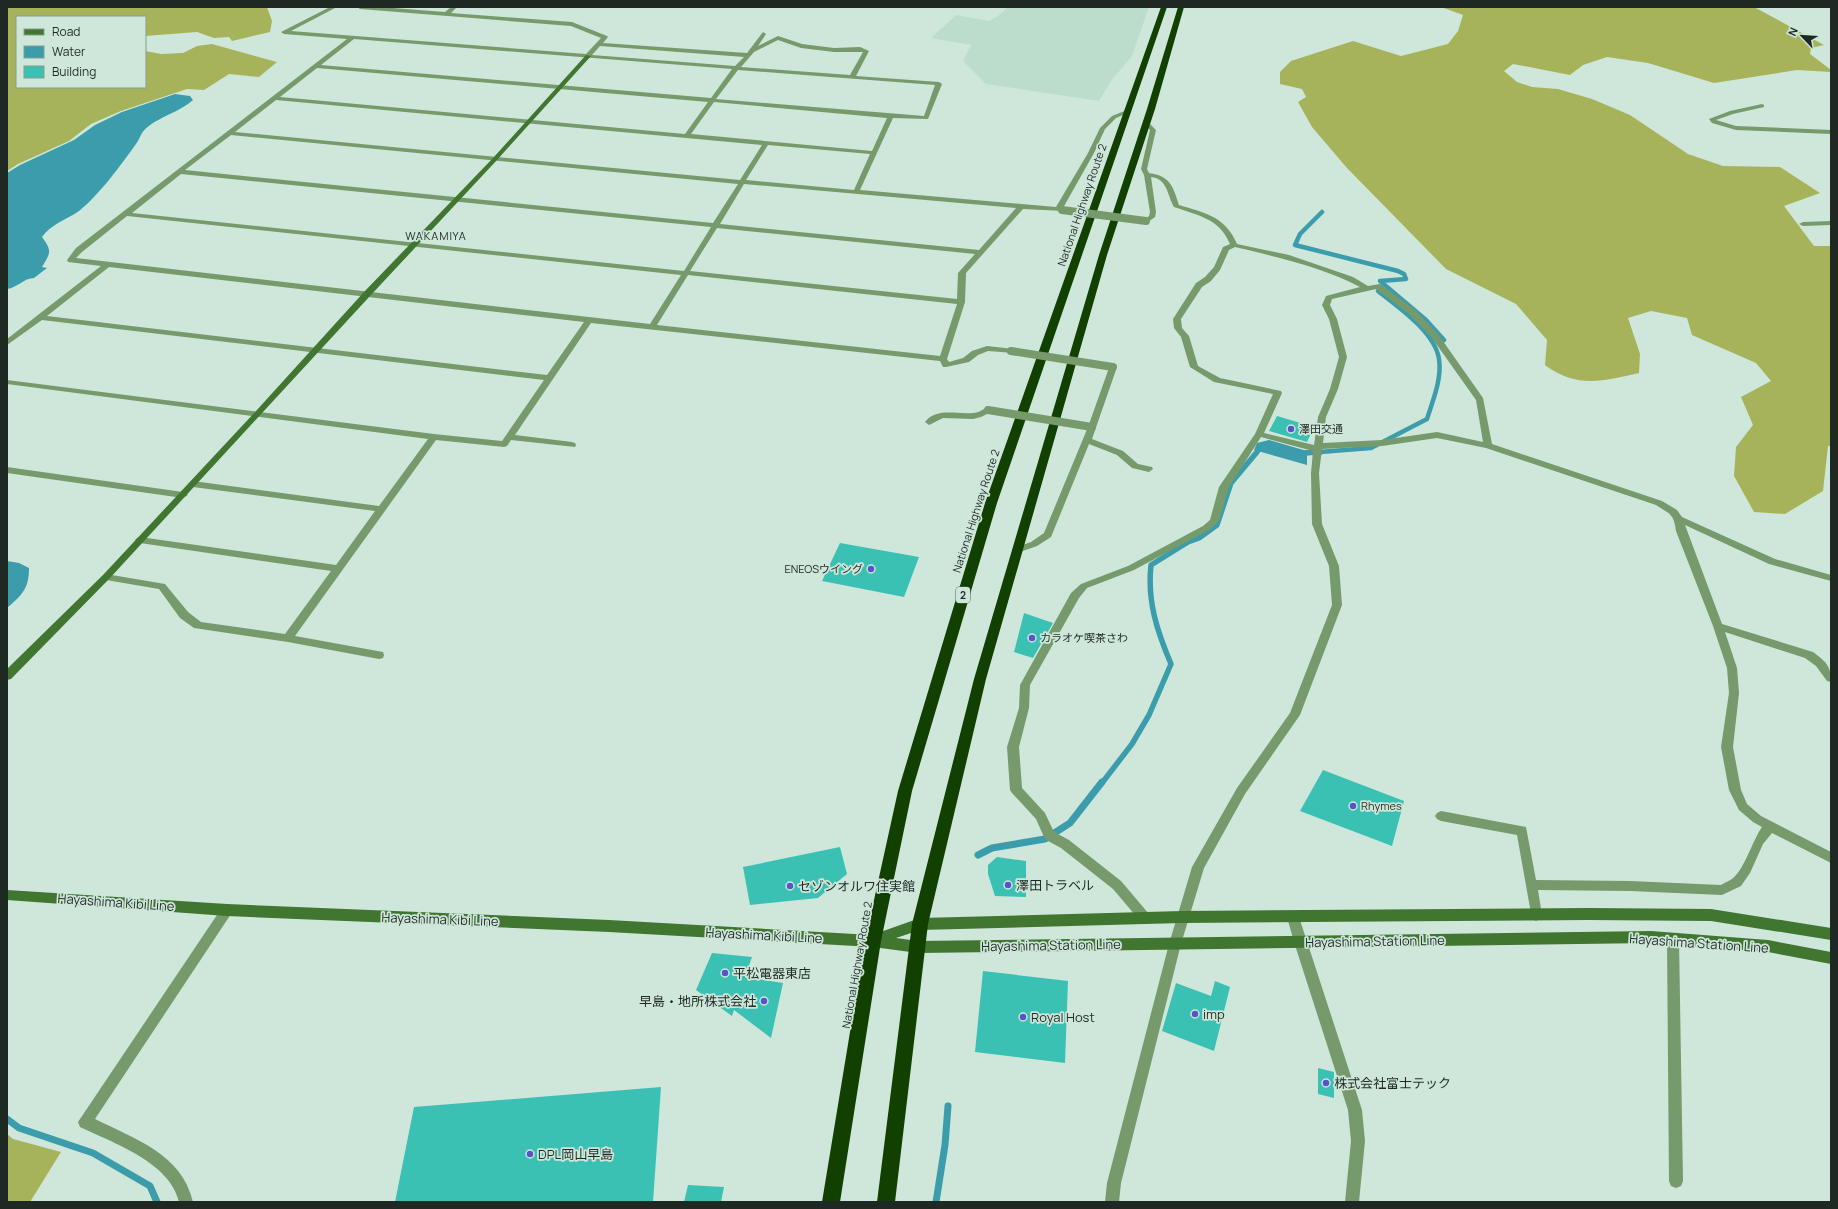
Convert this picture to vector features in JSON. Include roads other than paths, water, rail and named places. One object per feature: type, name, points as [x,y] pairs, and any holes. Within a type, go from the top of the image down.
[{"type":"highway","name":"National Highway Route 2","points":[[831,1202],[873,941],[905,791],[989,511],[1164,7]]},
{"type":"highway","points":[[886,1202],[920,924],[980,679],[1103,255],[1181,7]]},
{"type":"main road","points":[[7,676],[106,577],[259,413],[367,294],[458,200],[588,56]]},
{"type":"main road","name":"Hayashima Kibi Line","points":[[7,895],[227,910],[609,926],[873,941],[918,947]]},
{"type":"main road","name":"Hayashima Station Line","points":[[920,924],[1182,917],[1536,916],[1590,914],[1711,915],[1782,925],[1831,934]]},
{"type":"main road","name":"Hayashima Kibi Line","points":[[873,941],[920,924]]},
{"type":"main road","name":"Hayashima Station Line","points":[[918,947],[1651,937],[1768,946],[1831,958]]},
{"type":"street","points":[[316,66],[926,118],[938,84],[284,32],[334,7]]},
{"type":"street","points":[[360,7],[572,24],[605,36],[588,56]]},
{"type":"street","points":[[446,14],[454,7]]},
{"type":"street","points":[[752,51],[764,34]]},
{"type":"street","points":[[353,37],[79,250],[71,260],[588,320],[943,359]]},
{"type":"street","points":[[686,136],[746,55],[778,38],[801,46],[866,51],[852,78]]},
{"type":"street","points":[[599,44],[746,55]]},
{"type":"street","points":[[275,98],[875,153]]},
{"type":"street","points":[[1762,106],[1732,112],[1712,120],[1714,122],[1736,128],[1831,132]]},
{"type":"street","points":[[1061,210],[1104,126],[1114,117],[1127,112]]},
{"type":"street","points":[[856,192],[891,116]]},
{"type":"street","points":[[230,133],[742,182],[1022,206],[1146,220],[1152,217],[1153,212],[1144,163],[1151,145],[1153,130],[1146,122]]},
{"type":"street","points":[[653,326],[766,143]]},
{"type":"street","points":[[180,172],[980,252]]},
{"type":"street","points":[[1147,175],[1156,176],[1168,183],[1176,206],[1202,214],[1220,222],[1232,238],[1234,245]]},
{"type":"street","points":[[1017,550],[1034,544],[1048,535],[1092,428],[1113,367],[987,348],[975,353],[966,360],[946,365],[943,359],[961,302],[962,273],[1022,206]]},
{"type":"street","points":[[126,214],[961,302]]},
{"type":"street","points":[[1803,224],[1831,223]]},
{"type":"street","points":[[1145,918],[1117,885],[1065,844],[1050,835],[1041,816],[1016,790],[1013,747],[1024,708],[1024,685],[1075,596],[1084,586],[1131,568],[1206,528],[1214,520],[1224,487],[1259,434],[1278,393],[1216,380],[1194,367],[1184,336],[1178,328],[1177,319],[1184,306],[1199,285],[1208,279],[1217,268],[1226,248],[1234,245],[1286,257],[1350,279],[1367,288]]},
{"type":"street","points":[[7,343],[107,265]]},
{"type":"street","points":[[1112,1202],[1114,1183],[1175,944],[1198,868],[1241,791],[1295,715],[1337,605],[1334,566],[1317,524],[1315,473],[1322,417],[1334,389],[1344,357],[1333,319],[1326,305],[1329,298],[1377,286],[1394,297],[1435,336],[1480,400],[1488,446]]},
{"type":"street","points":[[39,318],[549,378]]},
{"type":"street","points":[[7,382],[259,413],[434,437],[504,444],[588,320]]},
{"type":"street","points":[[929,422],[940,416],[949,414],[974,416],[988,410],[1092,428]]},
{"type":"street","points":[[1259,434],[1317,450],[1437,435],[1488,446],[1660,503],[1674,512],[1679,519],[1681,531],[1718,626],[1732,668],[1734,693],[1727,748],[1735,790],[1743,808],[1757,819],[1831,858]]},
{"type":"street","points":[[288,638],[434,437]]},
{"type":"street","points":[[509,437],[572,445]]},
{"type":"street","points":[[1087,440],[1117,451],[1130,458],[1135,466],[1149,469]]},
{"type":"street","points":[[7,470],[182,495]]},
{"type":"street","points":[[193,484],[382,509]]},
{"type":"street","points":[[1679,519],[1772,562],[1831,578]]},
{"type":"street","points":[[140,540],[339,569]]},
{"type":"street","points":[[106,577],[162,586],[184,616],[198,625],[288,638],[379,655]]},
{"type":"street","points":[[1718,626],[1809,655],[1820,664],[1831,677]]},
{"type":"street","points":[[1441,816],[1522,831],[1536,916]]},
{"type":"street","points":[[1531,885],[1630,886],[1722,890],[1737,882],[1746,869],[1759,841],[1770,826]]},
{"type":"street","points":[[186,1202],[184,1192],[172,1172],[156,1160],[85,1122],[227,910]]},
{"type":"street","points":[[1293,917],[1355,1110],[1358,1141],[1352,1202]]},
{"type":"street","points":[[1673,939],[1676,1181]]},
{"type":"water","points":[[175,94],[190,96],[193,100],[181,109],[159,119],[147,128],[117,170],[94,197],[79,211],[54,225],[42,237],[49,249],[49,255],[42,267],[47,268],[34,278],[30,278],[14,287],[7,289],[7,173],[20,165],[74,140],[95,125],[122,112]]},
{"type":"water","points":[[1269,440],[1307,451],[1307,465],[1254,450],[1257,443]]},
{"type":"water","points":[[7,561],[19,563],[29,568],[29,575],[24,591],[7,608]]},
{"type":"waterway","points":[[1322,212],[1300,234],[1295,245],[1398,271],[1404,274],[1406,279],[1380,281],[1426,320],[1444,340]]},
{"type":"waterway","points":[[1317,452],[1371,448],[1427,419],[1436,389],[1440,367],[1436,349],[1431,339],[1423,330],[1405,312],[1378,291]]},
{"type":"waterway","points":[[1256,453],[1260,448]]},
{"type":"waterway","points":[[1102,783],[1132,744],[1149,715],[1171,664],[1161,640],[1154,616],[1150,591],[1151,565],[1188,542],[1199,538],[1217,525],[1231,483],[1257,452]]},
{"type":"waterway","points":[[1302,453],[1317,452]]},
{"type":"waterway","points":[[1307,453],[1317,452]]},
{"type":"waterway","points":[[978,855],[992,848],[1045,839],[1070,823],[1102,782]]},
{"type":"waterway","points":[[936,1202],[945,1145],[948,1106]]},
{"type":"waterway","points":[[7,1119],[19,1128],[93,1153],[150,1186],[157,1202]]},
{"type":"place","name":"澤田交通","points":[[1291,429]]},
{"type":"place","name":"ENEOSウイング","points":[[871,569]]},
{"type":"place","name":"カラオケ喫茶さわ","points":[[1032,638]]},
{"type":"place","name":"Rhymes","points":[[1353,806]]},
{"type":"place","name":"澤田トラベル","points":[[1008,885]]},
{"type":"place","name":"セゾンオルワ住実館","points":[[790,886]]},
{"type":"place","name":"平松電器東店","points":[[725,973]]},
{"type":"place","name":"早島・地所株式会社","points":[[764,1001]]},
{"type":"place","name":"imp","points":[[1195,1014]]},
{"type":"place","name":"Royal Host","points":[[1023,1017]]},
{"type":"place","name":"株式会社富士テック","points":[[1326,1083]]},
{"type":"place","name":"DPL岡山早島","points":[[530,1154]]},
{"type":"district","name":"WAKAMIYA","points":[[436,236]]}]
